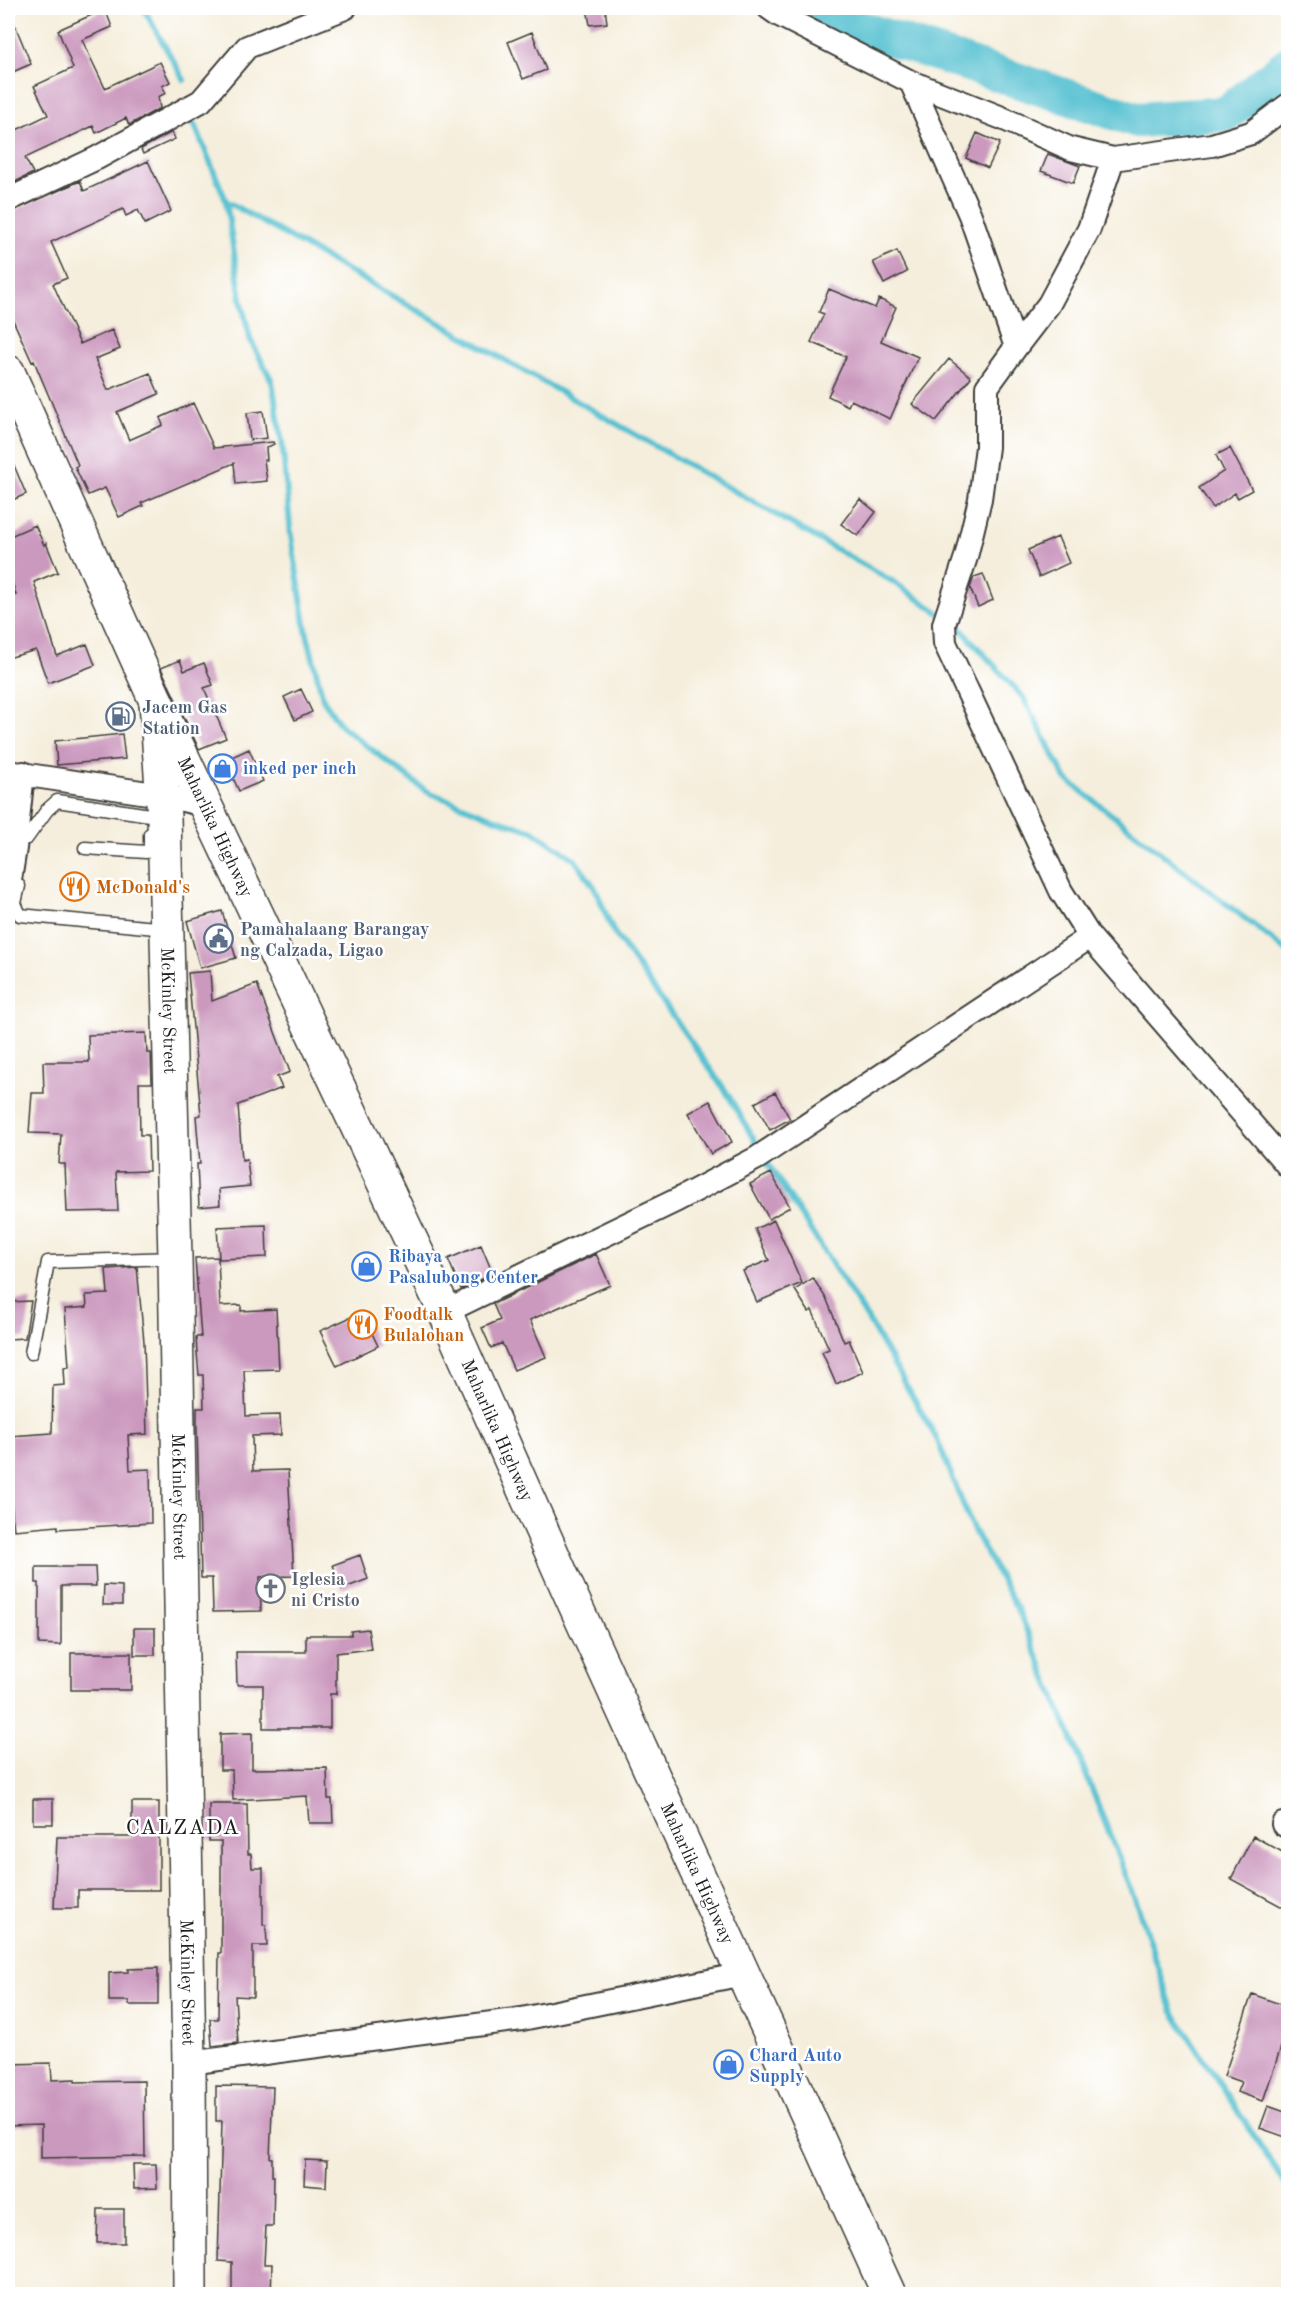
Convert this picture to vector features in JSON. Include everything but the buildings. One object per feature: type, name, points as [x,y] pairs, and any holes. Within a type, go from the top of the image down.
[{"type":"main road","name":"Maharlika Highway","points":[[8,372],[156,701],[445,1312],[567,1587],[889,2295]]},
{"type":"main road","name":"McKinley Street","points":[[156,701],[158,809],[166,929],[175,1258],[189,2063],[190,2295]]},
{"type":"street","points":[[8,200],[97,158],[201,101],[247,47],[345,8]]},
{"type":"street","points":[[769,8],[911,82],[1002,118],[1071,149],[1113,159],[1212,145],[1251,133],[1288,105]]},
{"type":"street","points":[[911,82],[970,215],[1016,347]]},
{"type":"street","points":[[1113,159],[1089,229],[1049,304],[987,387],[987,447],[980,499],[966,557],[944,624],[945,643],[1060,891],[1090,937],[1288,1166]]},
{"type":"street","points":[[8,893],[18,849],[15,772],[158,809],[205,805]]},
{"type":"street","points":[[445,1312],[677,1200],[757,1158],[1090,937]]},
{"type":"street","points":[[189,2063],[522,2019],[743,1974]]},
{"type":"lane","points":[[85,848],[146,852],[150,848],[158,809],[57,801],[47,810],[18,849],[15,903],[20,915],[166,929]]},
{"type":"lane","points":[[31,1353],[48,1262],[175,1258]]},
{"type":"waterway","points":[[141,8],[145,11],[184,80]]},
{"type":"waterway","points":[[813,8],[823,16],[1137,120],[1226,114],[1288,64]]},
{"type":"waterway","points":[[194,123],[226,201],[241,299],[250,339],[272,381],[282,442],[291,536],[306,630],[323,699],[341,726],[426,791],[493,818],[533,831],[574,859],[595,888],[613,931],[727,1093],[760,1150]]},
{"type":"waterway","points":[[226,201],[892,581],[942,615]]},
{"type":"waterway","points":[[951,621],[1023,697],[1066,779],[1288,952]]},
{"type":"waterway","points":[[765,1159],[867,1318],[937,1439],[973,1529],[1020,1614],[1076,1749],[1136,1901],[1173,2012],[1288,2188]]},
{"type":"place","name":"Jacem Gas Station","points":[[121,717]]},
{"type":"place","name":"inked per inch","points":[[222,768]]},
{"type":"place","name":"McDonald's","points":[[75,887]]},
{"type":"place","name":"Pamahalaang Barangay ng Calzada, Ligao","points":[[219,939]]},
{"type":"place","name":"Ribaya Pasalubong Center","points":[[367,1266]]},
{"type":"place","name":"Foodtalk Bulalohan","points":[[362,1324]]},
{"type":"place","name":"Iglesia ni Cristo","points":[[270,1589]]},
{"type":"place","name":"Chard Auto Supply","points":[[728,2065]]},
{"type":"district","name":"CALZADA","points":[[183,1827]]}]
